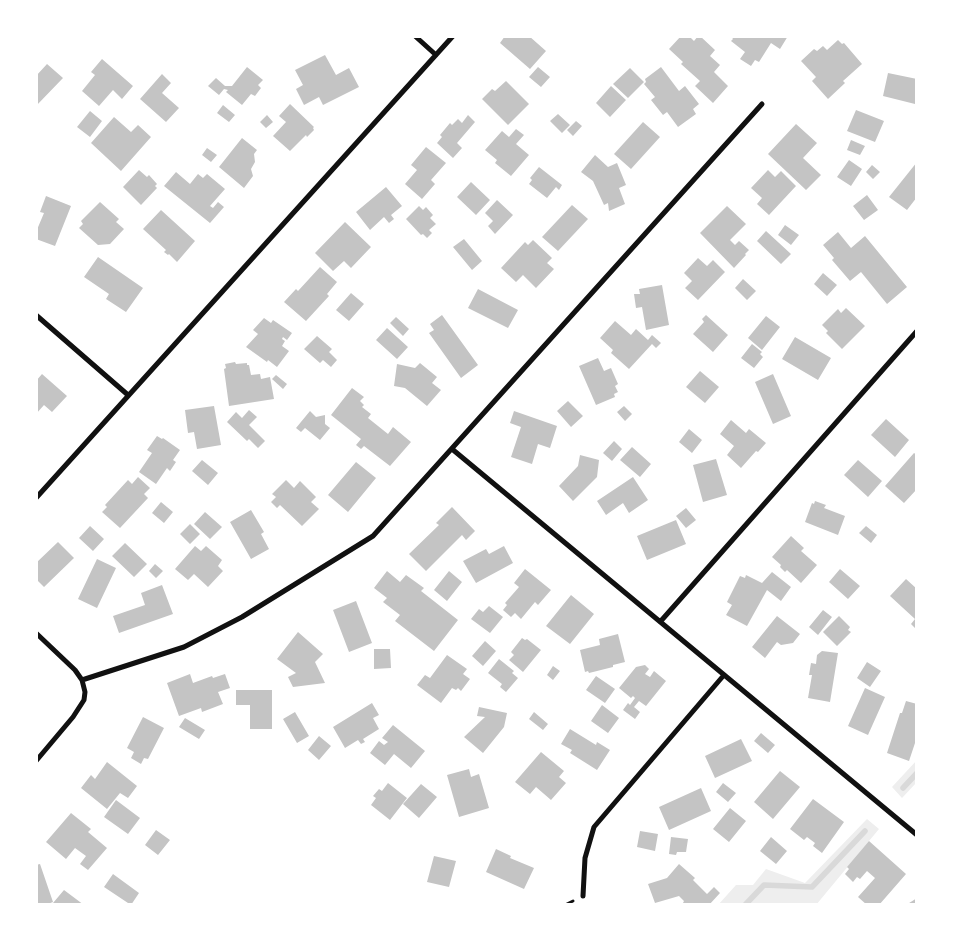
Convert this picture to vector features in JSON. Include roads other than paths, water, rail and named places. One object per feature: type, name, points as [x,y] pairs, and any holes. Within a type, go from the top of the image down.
[{"type":"street","points":[[415,36],[436,55]]},
{"type":"street","points":[[36,498],[453,36]]},
{"type":"street","points":[[82,680],[184,647],[242,617],[373,536],[762,104]]},
{"type":"street","points":[[36,315],[128,395]]},
{"type":"street","points":[[660,622],[917,331]]},
{"type":"street","points":[[452,449],[917,835]]},
{"type":"street","points":[[36,633],[75,670],[82,680],[84,692],[84,700],[73,717],[36,762]]},
{"type":"street","points":[[583,896],[585,858],[594,827],[724,676]]},
{"type":"waterway","points":[[903,788],[917,773]]},
{"type":"waterway","points":[[745,905],[764,885],[812,887],[865,831]]}]
